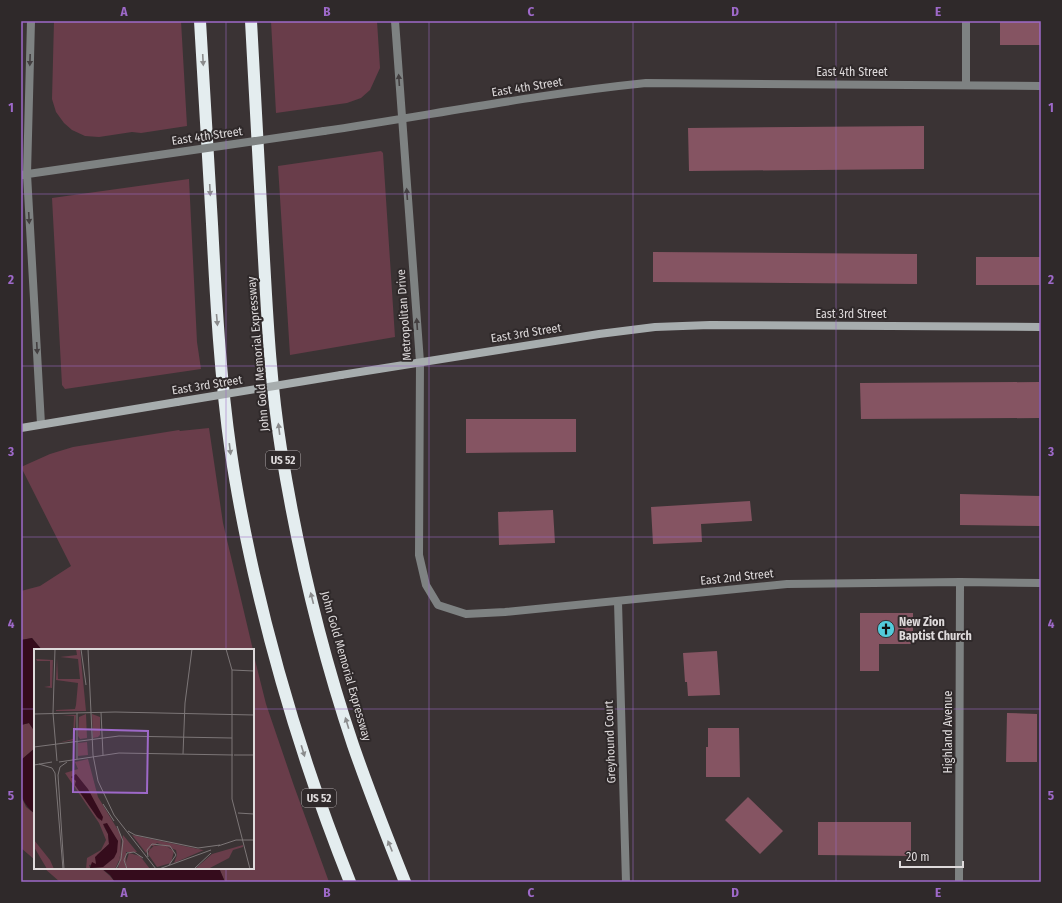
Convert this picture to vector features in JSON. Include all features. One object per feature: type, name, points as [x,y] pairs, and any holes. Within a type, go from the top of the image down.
[{"type":"highway","name":"US 52","points":[[200,21],[216,299],[222,376],[231,454],[247,541],[262,610],[282,685],[307,766],[350,882]]},
{"type":"highway","name":"John Gold Memorial Expressway","points":[[251,21],[266,296],[272,371],[281,447],[293,515],[311,598],[353,744],[379,818],[404,882]]},
{"type":"main road","name":"East 3rd Street","points":[[21,428],[420,362],[655,327],[710,325],[1041,327]]},
{"type":"street","points":[[31,21],[24,174],[41,424]]},
{"type":"street","name":"Metropolitan Drive","points":[[395,21],[420,362],[419,555],[426,585],[438,604]]},
{"type":"street","points":[[966,21],[966,84]]},
{"type":"street","name":"East 4th Street","points":[[24,174],[324,131],[529,98],[646,83],[966,84],[1041,86]]},
{"type":"street","name":"East 2nd Street","points":[[438,604],[466,614],[618,602],[787,584],[960,582],[1041,583]]},
{"type":"street","name":"Highland Avenue","points":[[959,882],[960,582]]},
{"type":"street","name":"Greyhound Court","points":[[618,602],[626,882]]},
{"type":"shaded area","points":[[54,21],[181,21],[187,126],[141,133],[132,132],[99,137],[85,136],[72,130],[64,123],[56,112],[52,99]]},
{"type":"shaded area","points":[[271,21],[377,21],[380,68],[370,90],[361,98],[347,103],[276,113]]},
{"type":"shaded area","points":[[381,151],[383,153],[395,337],[290,355],[278,166]]},
{"type":"shaded area","points":[[189,179],[197,342],[201,369],[65,389],[62,385],[52,198]]},
{"type":"shaded area","points":[[209,428],[223,523],[253,649],[41,649],[32,638],[21,640],[21,591],[40,586],[71,566],[21,467],[50,454],[73,447]]},
{"type":"shaded area","points":[[32,638],[41,649],[34,649],[34,730],[29,723],[21,725],[21,640]]},
{"type":"shaded area","points":[[254,656],[266,704],[329,882],[225,882],[219,869],[254,869]]},
{"type":"shaded area","points":[[29,723],[34,730],[34,749],[21,760],[21,725]]},
{"type":"shaded area","points":[[34,749],[34,813],[24,802],[20,790],[21,760]]},
{"type":"shaded area","points":[[21,796],[26,807],[34,813],[34,859],[21,848]]},
{"type":"shaded area","points":[[45,869],[102,869],[115,882],[60,882]]},
{"type":"shaded area","points":[[102,869],[219,869],[225,882],[115,882],[110,875]]},
{"type":"building","points":[[1000,21],[1041,21],[1041,45],[1000,45]]},
{"type":"building","points":[[924,126],[924,169],[689,171],[688,128]]},
{"type":"building","points":[[653,252],[917,254],[917,284],[653,282]]},
{"type":"building","points":[[976,257],[1041,257],[1041,285],[976,285]]},
{"type":"building","points":[[1039,382],[1039,418],[861,419],[860,383]]},
{"type":"building","points":[[466,419],[576,419],[576,452],[466,453]]},
{"type":"building","points":[[960,494],[1041,496],[1041,526],[960,525]]},
{"type":"building","points":[[750,501],[752,521],[701,524],[702,542],[653,544],[651,507]]},
{"type":"building","points":[[553,510],[555,543],[499,545],[498,512]]},
{"type":"building","name":"New Zion Baptist Church","points":[[860,613],[913,613],[913,644],[879,644],[879,671],[860,671]]},
{"type":"building","points":[[717,651],[720,695],[688,696],[687,682],[685,682],[683,653]]},
{"type":"building","points":[[1007,713],[1037,714],[1037,762],[1006,762]]},
{"type":"building","points":[[708,728],[739,728],[740,777],[706,777],[706,747],[708,747]]},
{"type":"building","points":[[748,797],[783,831],[760,854],[725,820]]},
{"type":"building","points":[[818,822],[911,822],[911,856],[818,855]]},
{"type":"place","name":"New Zion Baptist Church","points":[[886,629]]}]
